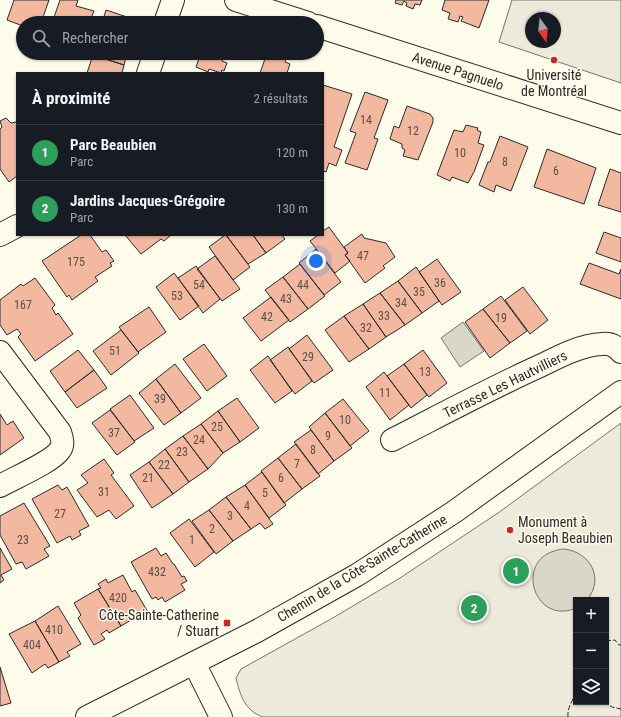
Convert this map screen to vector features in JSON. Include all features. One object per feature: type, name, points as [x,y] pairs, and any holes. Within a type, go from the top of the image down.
[{"type":"street","points":[[167,16],[173,0]]},
{"type":"street","points":[[236,0],[286,16]]},
{"type":"street","name":"Avenue Pagnuelo","points":[[324,28],[621,123]]},
{"type":"street","points":[[148,72],[153,60]]},
{"type":"street","points":[[0,234],[16,226]]},
{"type":"street","name":"Terrasse Les Hautvilliers","points":[[392,440],[528,371],[576,350],[591,345],[604,344],[617,348],[621,352]]},
{"type":"street","points":[[0,352],[60,432],[63,440],[61,449],[53,457],[0,486]]},
{"type":"street","name":"Chemin de la Côte-Sainte-Catherine","points":[[87,717],[257,631],[318,598],[394,552],[511,472],[621,392]]},
{"type":"street","points":[[194,663],[221,717]]},
{"type":"shaded area","points":[[512,0],[621,0],[621,83],[499,42]]},
{"type":"shaded area","points":[[463,322],[484,351],[460,367],[441,338]]},
{"type":"shaded area","points":[[621,423],[621,717],[263,717],[248,707],[239,690],[236,678],[241,669],[331,619],[400,578],[498,513]]},
{"type":"shaded area","points":[[564,549],[573,551],[581,555],[592,567],[595,583],[592,592],[589,597],[573,597],[573,609],[561,611],[549,608],[539,599],[534,588],[533,575],[537,563],[548,554]]},
{"type":"building","points":[[14,0],[49,0],[43,16],[16,16],[16,23],[7,20]]},
{"type":"building","points":[[60,0],[78,0],[76,6],[94,11],[92,16],[54,16]]},
{"type":"building","points":[[396,0],[422,0],[420,5],[415,4],[413,9],[406,6],[407,3],[404,1],[402,5],[395,3]]},
{"type":"building","points":[[445,0],[489,0],[479,28],[461,21],[463,17],[460,16],[458,22],[448,19],[450,13],[442,10]]},
{"type":"building","points":[[106,10],[124,16],[104,16]]},
{"type":"building","points":[[91,60],[108,60],[124,65],[122,72],[87,72]]},
{"type":"building","points":[[108,60],[125,60],[124,65]]},
{"type":"building","points":[[198,60],[222,60],[227,63],[224,71],[222,70],[221,72],[209,69],[208,72],[196,67]]},
{"type":"building","points":[[265,60],[286,60],[285,62],[290,64],[287,72],[260,72]]},
{"type":"building","points":[[324,85],[352,94],[334,147],[342,150],[336,166],[329,163],[326,172],[324,171]]},
{"type":"building","points":[[365,92],[388,100],[374,138],[378,139],[367,170],[345,163],[356,133],[350,131]]},
{"type":"building","points":[[407,106],[430,114],[433,118],[433,122],[418,160],[403,156],[405,150],[402,148],[402,144],[390,139],[394,126],[399,128]]},
{"type":"building","points":[[6,118],[11,123],[16,122],[16,177],[9,182],[0,169],[0,129],[2,127],[0,121]]},
{"type":"building","points":[[466,125],[478,128],[477,130],[481,132],[478,143],[484,145],[474,172],[468,183],[452,177],[450,181],[437,175],[454,130],[463,132]]},
{"type":"building","points":[[500,136],[528,147],[511,191],[496,185],[494,192],[479,185]]},
{"type":"building","points":[[547,149],[596,168],[584,204],[534,187]]},
{"type":"building","points":[[610,169],[621,173],[621,212],[598,205]]},
{"type":"building","points":[[329,227],[348,253],[345,255],[350,261],[335,273],[310,241],[317,236],[324,236],[324,230]]},
{"type":"building","points":[[604,232],[621,238],[621,262],[596,253]]},
{"type":"building","points":[[362,234],[364,238],[386,243],[395,257],[383,266],[385,268],[365,283],[345,255],[348,253],[344,247]]},
{"type":"building","points":[[80,236],[91,236],[102,252],[106,250],[114,261],[110,263],[112,266],[95,277],[98,281],[72,300],[69,295],[67,297],[42,261]]},
{"type":"building","points":[[126,236],[170,236],[164,241],[161,239],[141,254]]},
{"type":"building","points":[[224,236],[227,236],[250,267],[233,280],[209,247]]},
{"type":"building","points":[[227,236],[254,236],[266,253],[248,264]]},
{"type":"building","points":[[254,236],[283,236],[285,239],[266,253]]},
{"type":"building","points":[[316,249],[341,282],[324,295],[299,263]]},
{"type":"building","points":[[215,256],[240,289],[222,301],[197,269]]},
{"type":"building","points":[[437,259],[461,292],[442,305],[419,272]]},
{"type":"building","points":[[589,263],[619,274],[621,269],[621,299],[580,284]]},
{"type":"building","points":[[300,264],[325,296],[308,309],[283,277]]},
{"type":"building","points":[[196,266],[220,299],[203,313],[178,278]]},
{"type":"building","points":[[416,267],[439,301],[422,313],[398,281]]},
{"type":"building","points":[[174,273],[199,306],[180,320],[156,287]]},
{"type":"building","points":[[283,277],[308,309],[290,322],[265,290]]},
{"type":"building","points":[[35,278],[55,305],[52,308],[56,315],[58,313],[73,334],[35,361],[18,337],[21,334],[17,329],[7,335],[0,325],[0,300],[21,284],[23,286]]},
{"type":"building","points":[[398,281],[422,313],[405,325],[380,293]]},
{"type":"building","points":[[523,287],[548,320],[530,334],[505,300]]},
{"type":"building","points":[[380,293],[405,325],[386,337],[363,304]]},
{"type":"building","points":[[501,296],[527,331],[510,343],[483,309]]},
{"type":"building","points":[[271,297],[289,320],[261,341],[243,318]]},
{"type":"building","points":[[363,304],[386,337],[369,349],[344,316]]},
{"type":"building","points":[[149,307],[166,332],[138,352],[119,327]]},
{"type":"building","points":[[483,309],[510,343],[490,358],[465,322]]},
{"type":"building","points":[[344,316],[369,349],[349,362],[325,330]]},
{"type":"building","points":[[121,330],[139,353],[111,375],[93,351]]},
{"type":"building","points":[[307,335],[333,370],[314,383],[289,349]]},
{"type":"building","points":[[204,344],[227,376],[207,391],[183,359]]},
{"type":"building","points":[[288,347],[312,381],[295,394],[270,360]]},
{"type":"building","points":[[78,350],[94,370],[65,392],[50,371]]},
{"type":"building","points":[[423,350],[447,383],[429,397],[404,364]]},
{"type":"building","points":[[268,356],[292,391],[275,403],[250,370]]},
{"type":"building","points":[[175,364],[201,398],[181,413],[156,379]]},
{"type":"building","points":[[404,364],[427,395],[411,408],[387,376]]},
{"type":"building","points":[[94,370],[107,388],[77,408],[65,392]]},
{"type":"building","points":[[384,372],[409,405],[390,420],[366,387]]},
{"type":"building","points":[[156,379],[181,413],[164,425],[139,393]]},
{"type":"building","points":[[130,395],[154,428],[134,441],[110,409]]},
{"type":"building","points":[[237,398],[259,428],[240,442],[218,411]]},
{"type":"building","points":[[343,399],[369,431],[350,446],[325,413]]},
{"type":"building","points":[[110,410],[135,442],[117,455],[92,423]]},
{"type":"building","points":[[218,411],[240,442],[223,453],[201,424]]},
{"type":"building","points":[[325,413],[352,448],[334,461],[309,427]]},
{"type":"building","points":[[0,414],[7,425],[13,421],[24,438],[0,455]]},
{"type":"building","points":[[201,424],[223,453],[208,469],[183,436]]},
{"type":"building","points":[[311,430],[334,461],[318,474],[294,442]]},
{"type":"building","points":[[183,436],[208,469],[189,482],[165,449]]},
{"type":"building","points":[[296,444],[320,476],[302,489],[278,458]]},
{"type":"building","points":[[165,449],[189,482],[173,494],[149,462]]},
{"type":"building","points":[[278,458],[302,489],[284,503],[261,471]]},
{"type":"building","points":[[104,459],[114,473],[111,475],[134,506],[116,519],[109,510],[97,517],[77,490],[88,483],[81,475]]},
{"type":"building","points":[[149,462],[173,494],[152,508],[130,475]]},
{"type":"building","points":[[262,472],[286,505],[269,518],[245,485]]},
{"type":"building","points":[[58,485],[62,490],[67,487],[89,526],[79,531],[81,535],[72,540],[70,536],[57,543],[32,499]]},
{"type":"building","points":[[245,485],[273,524],[265,529],[260,523],[251,529],[226,497]]},
{"type":"building","points":[[226,497],[251,529],[233,541],[209,510]]},
{"type":"building","points":[[24,503],[50,546],[44,549],[49,556],[26,569],[22,562],[16,564],[0,535],[0,516]]},
{"type":"building","points":[[209,510],[233,541],[216,554],[192,521]]},
{"type":"building","points":[[189,519],[214,552],[195,567],[170,533]]},
{"type":"building","points":[[0,548],[12,569],[1,575],[4,580],[0,583]]},
{"type":"building","points":[[156,548],[161,556],[166,553],[182,577],[184,576],[187,581],[181,584],[185,590],[165,602],[162,597],[158,600],[156,597],[152,599],[131,562]]},
{"type":"building","points":[[123,575],[132,592],[135,590],[149,614],[137,621],[134,615],[128,617],[131,620],[121,626],[98,589],[101,588],[98,584],[106,579],[108,583]]},
{"type":"building","points":[[98,589],[121,626],[109,633],[107,630],[101,634],[105,639],[94,645],[78,618],[81,615],[74,603]]},
{"type":"building","points":[[58,606],[81,644],[67,652],[70,656],[59,662],[35,621]]},
{"type":"building","points":[[35,621],[59,662],[48,668],[45,664],[32,673],[9,634]]},
{"type":"building","points":[[0,667],[11,703],[0,706]]},
{"type":"fence","points":[[609,641],[615,640],[619,645],[621,645]]},
{"type":"fence","points":[[568,717],[569,707],[573,698]]},
{"type":"fence","points":[[609,705],[621,709]]},
{"type":"place","name":"Université de Montréal","points":[[554,60]]},
{"type":"place","name":"Monument à Joseph Beaubien","points":[[510,530]]},
{"type":"place","name":"Parc Beaubien","points":[[516,571]]},
{"type":"place","name":"Jardins Jacques-Grégoire","points":[[474,608]]},
{"type":"place","name":"Côte-Sainte-Catherine / Stuart","points":[[227,623]]}]
